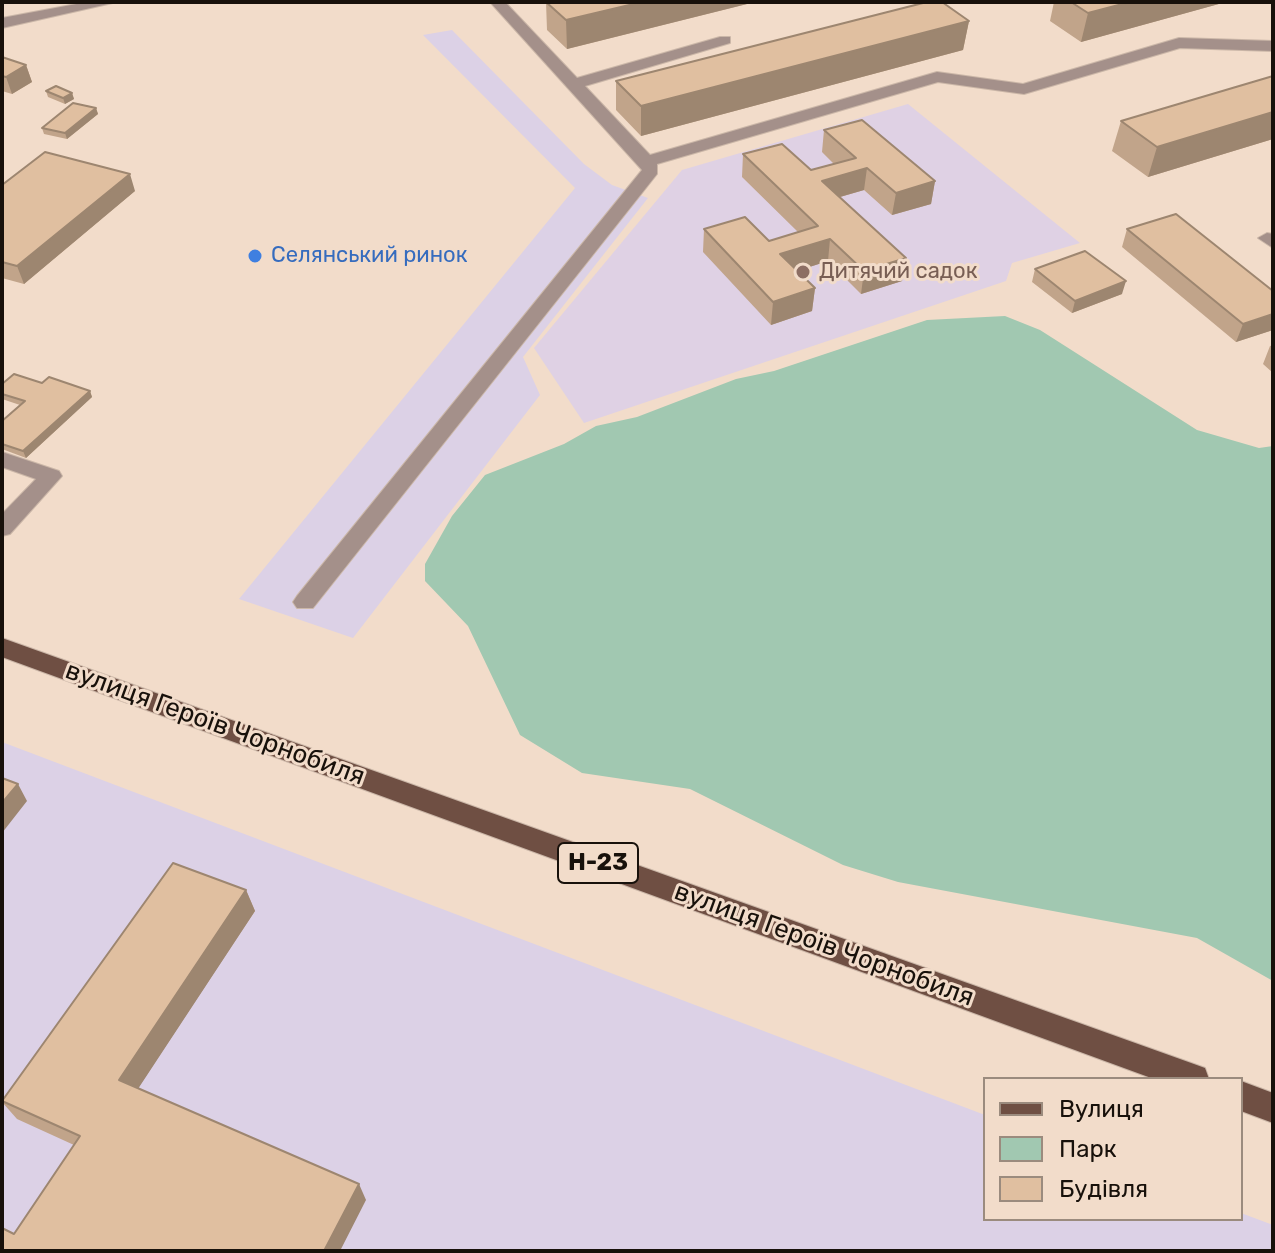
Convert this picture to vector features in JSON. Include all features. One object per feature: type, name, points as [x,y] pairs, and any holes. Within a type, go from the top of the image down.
[{"type":"main road","name":"вулиця Героїв Чорнобиля","points":[[2,647],[1188,1077]]},
{"type":"main road","points":[[1243,1097],[1273,1108]]},
{"type":"street","points":[[2,23],[110,2]]},
{"type":"street","points":[[305,602],[651,170],[647,161],[497,2]]},
{"type":"street","points":[[574,84],[725,40]]},
{"type":"street","points":[[647,161],[937,77],[1024,89],[1179,43],[1273,46]]},
{"type":"street","points":[[2,459],[51,476],[2,528]]},
{"type":"shaded area","points":[[452,30],[584,164],[612,185],[648,198],[523,357],[540,395],[353,638],[239,599],[575,188],[423,35]]},
{"type":"shaded area","name":"Дитячий садок","points":[[908,104],[1080,243],[1012,263],[1006,281],[584,423],[534,348],[682,170]]},
{"type":"shaded area","points":[[2,742],[983,1114],[983,1221],[1243,1221],[1243,1214],[1273,1225],[1273,1251],[2,1251]]},
{"type":"green space","points":[[1005,316],[1040,330],[1197,430],[1259,448],[1273,446],[1273,981],[1197,938],[898,882],[843,865],[690,789],[582,773],[520,735],[468,626],[425,581],[425,564],[452,516],[485,475],[564,444],[596,426],[637,417],[736,379],[774,371],[927,320]]},
{"type":"building","points":[[546,2],[642,2],[566,20]]},
{"type":"building","points":[[927,2],[942,2],[969,21],[641,106],[616,81]]},
{"type":"building","points":[[1071,2],[1130,2],[1088,13]]},
{"type":"building","points":[[2,57],[26,65],[6,77],[2,76]]},
{"type":"building","points":[[1273,76],[1273,112],[1157,147],[1121,121]]},
{"type":"building","points":[[56,86],[72,93],[63,98],[46,91]]},
{"type":"building","points":[[73,103],[96,108],[65,133],[42,128]]},
{"type":"building","points":[[862,120],[935,181],[896,193],[867,168],[822,181],[906,258],[864,271],[830,239],[780,254],[815,288],[773,302],[704,229],[745,217],[769,241],[818,226],[743,154],[782,144],[811,170],[856,158],[824,130]]},
{"type":"building","points":[[45,152],[130,174],[17,266],[2,262],[2,185]]},
{"type":"building","points":[[1176,214],[1273,291],[1273,314],[1243,324],[1127,229]]},
{"type":"building","points":[[1085,251],[1126,281],[1075,301],[1035,269]]},
{"type":"building","points":[[14,374],[42,383],[49,377],[90,391],[23,451],[2,444],[2,421],[25,401],[2,394],[2,384]]},
{"type":"building","points":[[2,778],[18,784],[2,803]]},
{"type":"building","points":[[173,863],[246,890],[119,1080],[359,1184],[324,1251],[2,1251],[2,1228],[14,1234],[80,1136],[2,1101]]},
{"type":"place","name":"Селянський ринок","points":[[255,256]]},
{"type":"place","name":"Дитячий садок","points":[[803,272]]}]
